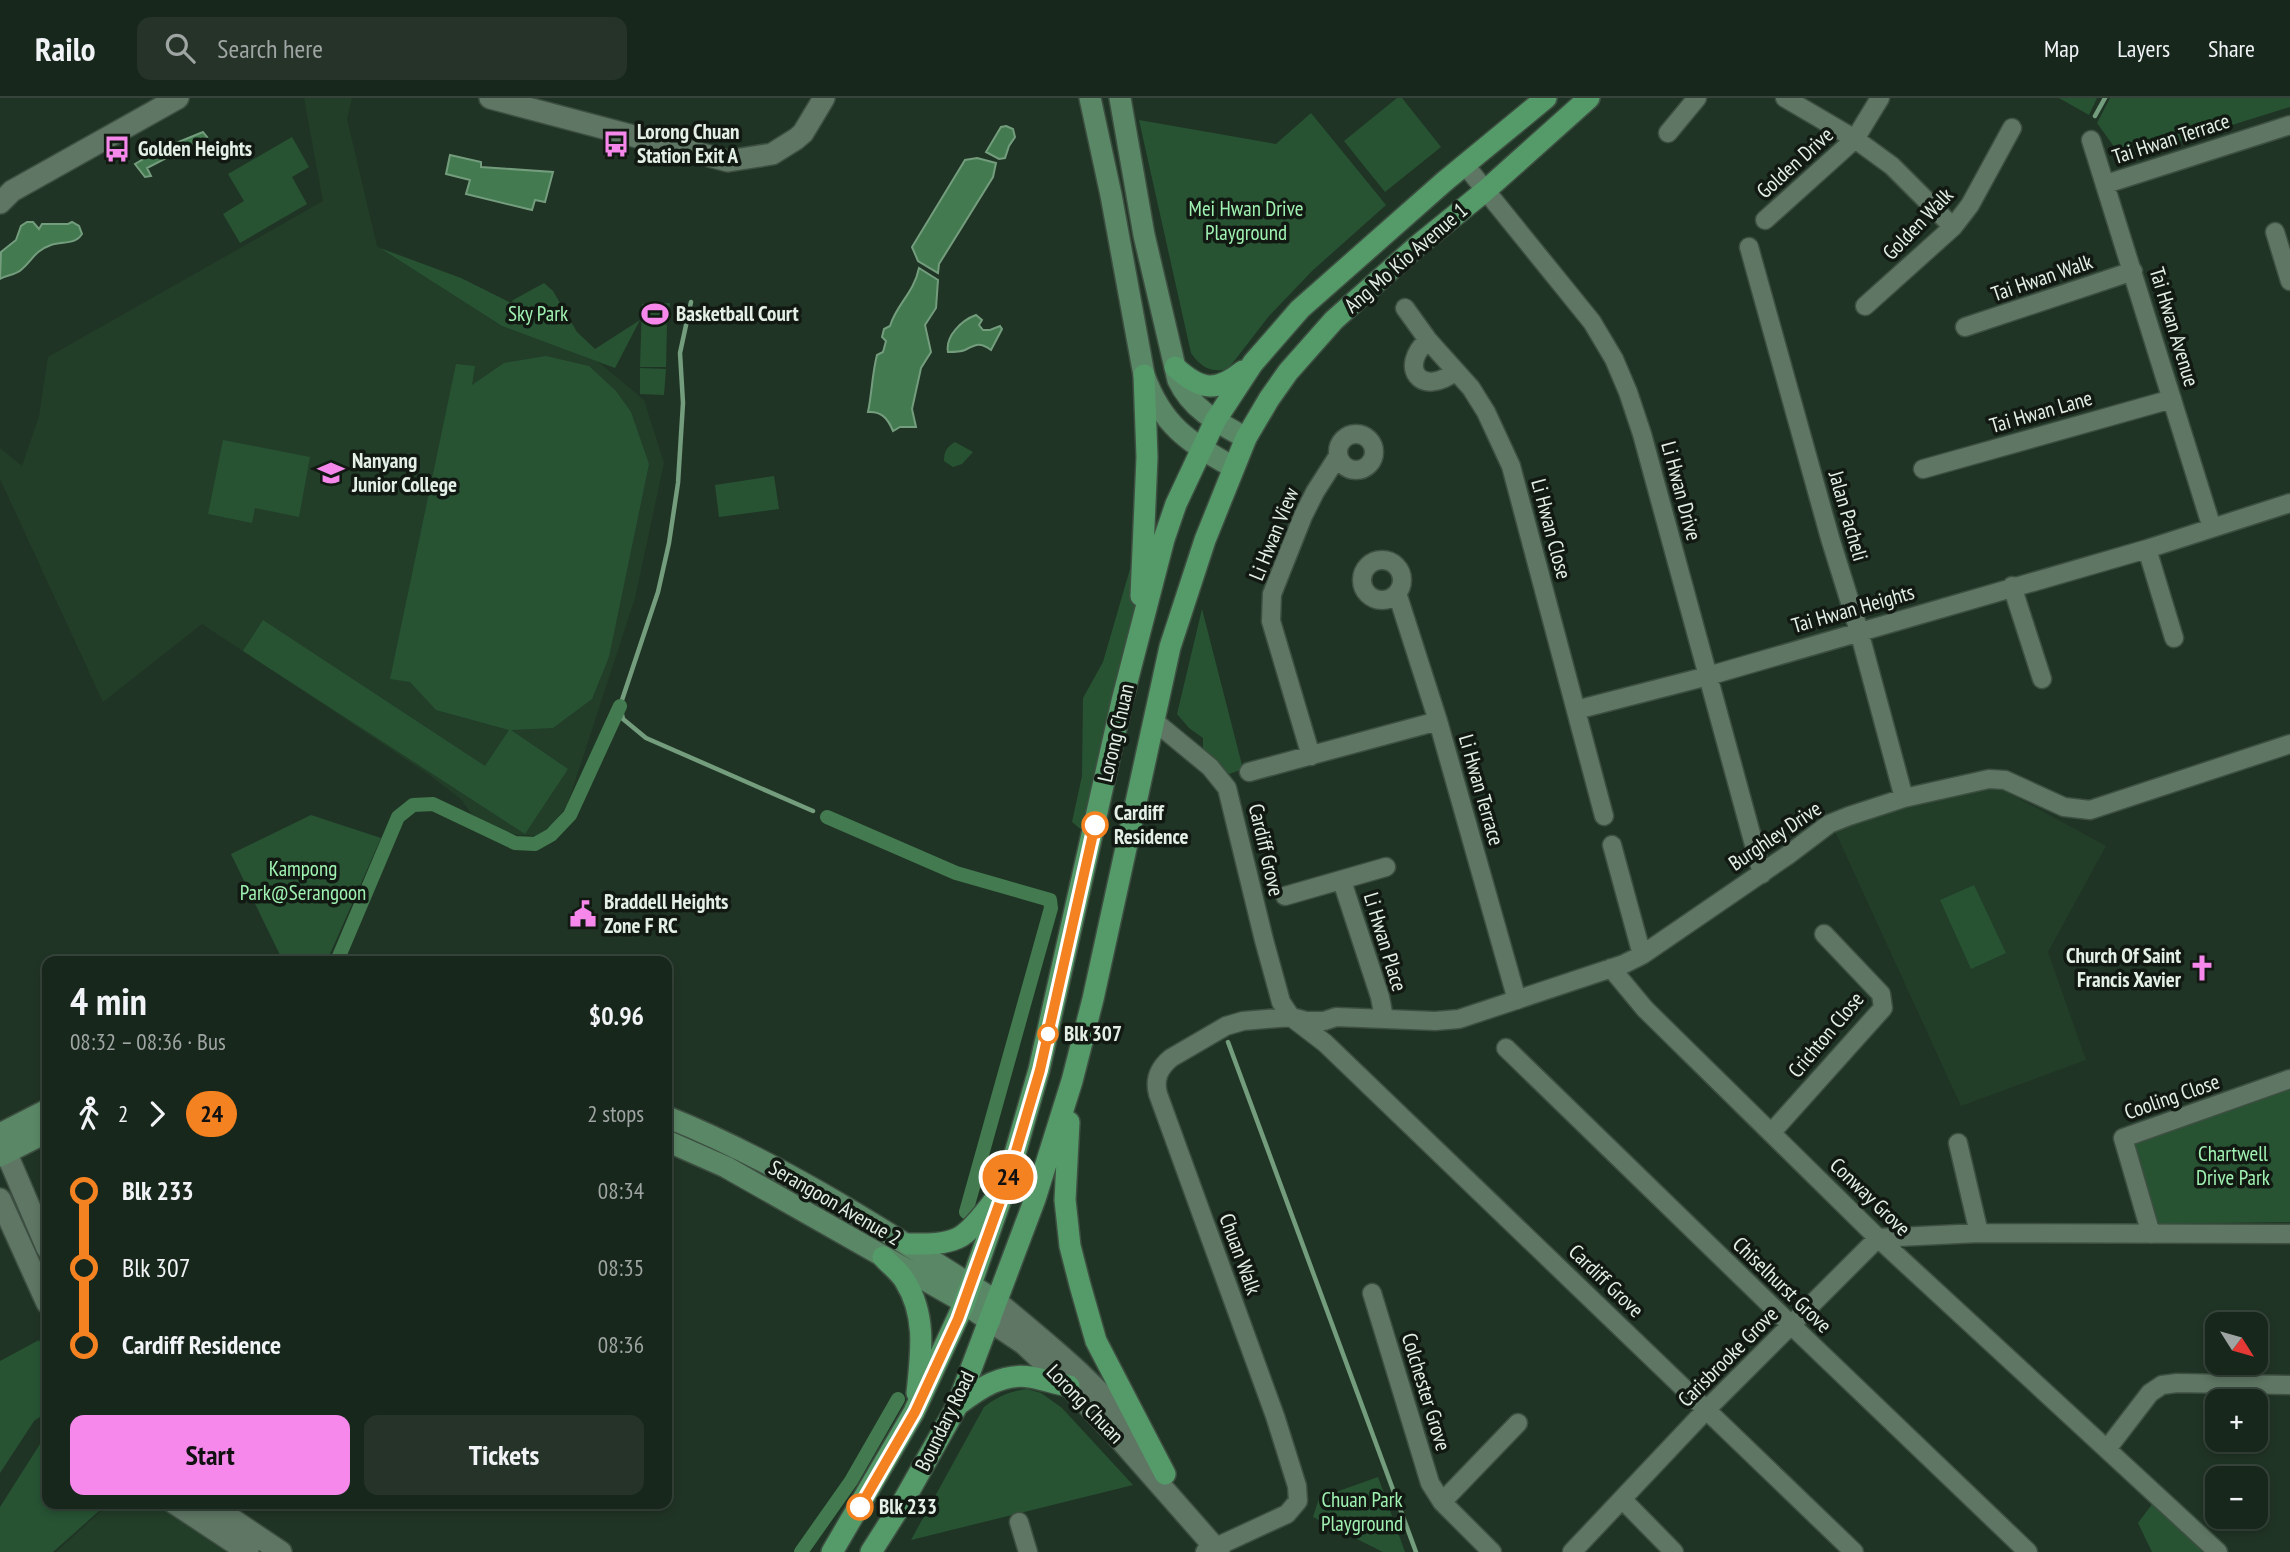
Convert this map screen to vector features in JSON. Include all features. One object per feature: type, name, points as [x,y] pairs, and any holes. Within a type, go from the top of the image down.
[{"type":"main road","points":[[1090,98],[1144,375],[1147,457],[1140,634]]},
{"type":"main road","points":[[1120,98],[1144,235],[1178,380],[1185,394],[1196,406],[1215,421],[1246,438]]},
{"type":"main road","name":"Ang Mo Kio Avenue 1","points":[[1246,438],[1278,386],[1328,326],[1589,98]]},
{"type":"main road","name":"Ang Mo Kio Avenue 1","points":[[1215,421],[1253,363],[1300,309],[1534,102]]},
{"type":"main road","points":[[1104,162],[1117,163],[1124,160],[1131,150]]},
{"type":"main road","points":[[1175,367],[1191,380],[1211,387],[1233,379],[1253,363]]},
{"type":"main road","points":[[1144,375],[1153,399],[1185,437],[1233,467]]},
{"type":"main road","name":"Lorong Chuan","points":[[968,1295],[1006,1185],[1040,1070],[1122,701],[1164,539],[1215,421]]},
{"type":"main road","name":"Lorong Chuan","points":[[993,1311],[1035,1199],[1072,1081],[1093,999],[1170,648],[1205,540],[1246,438]]},
{"type":"main road","points":[[1072,1081],[1065,1200],[1070,1245],[1096,1341],[1165,1474]]},
{"type":"main road","points":[[2,1145],[42,1114]]},
{"type":"main road","name":"Serangoon Avenue 2","points":[[672,1119],[780,1171],[908,1244],[968,1295],[993,1311]]},
{"type":"main road","points":[[2,1145],[42,1133]]},
{"type":"main road","name":"Serangoon Avenue 2","points":[[672,1143],[726,1167],[883,1257],[968,1295]]},
{"type":"main road","points":[[908,1244],[959,1238],[981,1218],[1006,1185]]},
{"type":"main road","points":[[883,1257],[905,1280],[920,1316],[922,1340],[915,1412]]},
{"type":"main road","name":"Boundary Road","points":[[832,1552],[915,1412],[968,1295]]},
{"type":"main road","name":"Boundary Road","points":[[871,1552],[957,1406],[993,1311]]},
{"type":"main road","points":[[957,1406],[982,1386],[1007,1377],[1029,1377],[1069,1386]]},
{"type":"street","points":[[0,203],[12,191],[178,98]]},
{"type":"street","points":[[490,98],[728,161],[772,154],[788,144],[803,133],[824,98]]},
{"type":"street","points":[[1668,133],[1697,98]]},
{"type":"street","name":"Golden Drive","points":[[1785,98],[1854,139],[1892,166],[1953,227]]},
{"type":"street","name":"Golden Drive","points":[[1765,220],[1854,139],[1880,98]]},
{"type":"street","name":"Tai Hwan Terrace","points":[[2106,184],[2290,125]]},
{"type":"street","name":"Golden Walk","points":[[1865,306],[1953,227],[1970,205],[2012,128]]},
{"type":"street","name":"Tai Hwan Avenue","points":[[2091,139],[2212,528]]},
{"type":"street","name":"Li Hwan Drive","points":[[1465,165],[1580,305],[1614,359],[1628,392],[1642,434],[1762,874]]},
{"type":"street","points":[[2275,232],[2290,281]]},
{"type":"street","name":"Jalan Pacheli","points":[[1749,247],[1904,798]]},
{"type":"street","name":"Tai Hwan Walk","points":[[1965,327],[2133,271]]},
{"type":"street","name":"Li Hwan Close","points":[[1405,308],[1428,340],[1471,388],[1486,412],[1511,466],[1604,816]]},
{"type":"street","points":[[1428,340],[1415,356],[1414,367],[1421,380],[1433,383],[1444,380],[1456,371]]},
{"type":"street","name":"Tai Hwan Lane","points":[[1923,469],[2172,399]]},
{"type":"street","name":"Li Hwan View","points":[[1311,756],[1270,621],[1272,594],[1303,516],[1338,456]]},
{"type":"street","name":"Tai Hwan Heights","points":[[1708,676],[2289,507]]},
{"type":"street","points":[[2147,549],[2174,638]]},
{"type":"street","points":[[2012,586],[2042,679]]},
{"type":"street","name":"Li Hwan Terrace","points":[[1397,593],[1438,721],[1517,1000]]},
{"type":"street","points":[[1576,710],[1708,676]]},
{"type":"street","name":"Cardiff Grove","points":[[1153,720],[1210,767],[1227,788],[1264,940],[1282,1002],[1291,1017],[1325,1044],[1854,1552]]},
{"type":"street","points":[[1249,772],[1438,721]]},
{"type":"street","name":"Burghley Drive","points":[[1291,1017],[1306,1021],[1324,1021],[1336,1017],[1447,1020],[1468,1017],[1611,968],[1642,955],[1762,874],[1829,824],[1904,798],[1997,778],[2064,807],[2090,810],[2289,748]]},
{"type":"street","points":[[1612,845],[1642,955]]},
{"type":"street","name":"Li Hwan Place","points":[[1285,896],[1386,867]]},
{"type":"street","name":"Li Hwan Place","points":[[1342,881],[1384,1017]]},
{"type":"street","name":"Crichton Close","points":[[1771,1133],[1883,1008],[1881,995],[1824,934]]},
{"type":"street","name":"Conway Grove","points":[[1611,968],[1645,1009],[1878,1238],[2218,1552]]},
{"type":"street","name":"Chuan Walk","points":[[1213,1550],[1287,1514],[1298,1501],[1297,1486],[1275,1416],[1158,1094],[1156,1078],[1171,1058],[1226,1026],[1243,1021],[1291,1017]]},
{"type":"street","points":[[1325,1044],[1325,1032],[1336,1017]]},
{"type":"street","name":"Chiselhurst Grove","points":[[1506,1048],[2028,1552]]},
{"type":"street","name":"Cooling Close","points":[[2151,1234],[2123,1138],[2290,1079]]},
{"type":"street","points":[[1958,1143],[1979,1233]]},
{"type":"street","points":[[2,1145],[42,1237]]},
{"type":"street","points":[[0,1199],[42,1292]]},
{"type":"street","points":[[1878,1238],[1979,1233],[2290,1234]]},
{"type":"street","name":"Carisbrooke Grove","points":[[1572,1552],[1706,1410],[1878,1238]]},
{"type":"street","name":"Colchester Grove","points":[[1372,1293],[1430,1483],[1442,1502],[1492,1552]]},
{"type":"street","name":"Lorong Chuan","points":[[993,1311],[1064,1358],[1103,1395],[1130,1426],[1165,1474],[1185,1512]]},
{"type":"street","name":"Lorong Chuan","points":[[993,1311],[1117,1436],[1185,1512],[1213,1550]]},
{"type":"street","points":[[2107,1449],[2150,1393],[2162,1385],[2290,1385]]},
{"type":"street","name":"Colchester Grove","points":[[1442,1502],[1518,1423]]},
{"type":"street","points":[[1622,1499],[1674,1552]]},
{"type":"street","points":[[183,1509],[248,1552]]},
{"type":"street","points":[[217,1509],[281,1552]]},
{"type":"street","points":[[1019,1522],[1028,1552]]},
{"type":"shaded area","name":"Nanyang Junior College","points":[[304,98],[352,98],[347,119],[377,246],[502,326],[596,360],[644,400],[664,463],[635,598],[567,806],[553,824],[537,836],[509,834],[475,819],[461,799],[428,774],[202,624],[103,702],[0,479],[0,448],[22,466],[39,416],[48,357],[323,201]]},
{"type":"shaded area","points":[[1001,127],[1013,129],[1015,137],[1005,158],[999,159],[986,152]]},
{"type":"shaded area","points":[[203,132],[207,137],[147,168],[151,176],[145,177],[135,164],[159,150]]},
{"type":"shaded area","points":[[450,155],[481,162],[481,167],[553,172],[545,202],[535,200],[532,210],[466,194],[470,180],[446,174]]},
{"type":"shaded area","points":[[977,158],[996,163],[993,177],[939,264],[938,273],[918,261],[912,247],[965,160]]},
{"type":"shaded area","points":[[33,222],[39,229],[42,224],[72,222],[79,226],[82,234],[72,241],[45,247],[19,272],[0,279],[1,252],[16,240],[21,226]]},
{"type":"shaded area","points":[[919,268],[938,280],[936,308],[925,325],[931,352],[921,368],[912,409],[916,427],[900,427],[893,431],[884,417],[868,412],[874,369],[877,355],[883,352],[886,341],[882,337],[884,329],[890,326],[917,277]]},
{"type":"shaded area","points":[[976,315],[982,320],[979,325],[983,330],[1000,326],[1002,329],[991,350],[978,345],[963,351],[948,352],[949,340],[956,329]]},
{"type":"shaded area","points":[[1987,785],[1998,787],[2106,846],[2048,952],[2086,1060],[1961,1106],[1834,829]]},
{"type":"shaded area","points":[[103,1509],[167,1509],[226,1552],[56,1552]]},
{"type":"green space","points":[[1397,98],[1402,98],[1441,147],[1385,192],[1344,141]]},
{"type":"green space","points":[[2059,98],[2097,98],[2089,115]]},
{"type":"green space","points":[[2110,98],[2290,98],[2290,107],[2123,159],[2097,123]]},
{"type":"green space","name":"Mei Hwan Drive Playground","points":[[1311,113],[1386,205],[1312,271],[1269,316],[1228,369],[1206,368],[1191,353],[1139,120],[1276,144]]},
{"type":"green space","points":[[292,137],[309,167],[292,177],[307,204],[240,243],[223,214],[244,201],[228,174]]},
{"type":"green space","name":"Sky Park","points":[[380,248],[461,278],[511,303],[544,283],[553,291],[577,332],[595,349],[640,320],[615,368],[502,326]]},
{"type":"green space","points":[[670,303],[665,325],[666,367],[640,367],[642,304]]},
{"type":"green space","points":[[546,356],[589,366],[616,391],[631,412],[649,464],[609,657],[592,699],[553,728],[511,730],[568,769],[525,834],[243,651],[263,620],[485,766],[509,730],[436,710],[410,682],[390,679],[456,364],[475,366],[472,385],[504,363]]},
{"type":"green space","points":[[640,368],[666,369],[664,395],[640,394]]},
{"type":"green space","points":[[223,440],[310,457],[299,517],[255,508],[252,523],[208,514]]},
{"type":"green space","points":[[955,442],[973,452],[962,464],[953,467],[944,461],[944,458],[946,450]]},
{"type":"green space","points":[[774,476],[779,509],[719,517],[715,485]]},
{"type":"green space","points":[[1148,561],[1089,836],[1072,822],[1082,776],[1083,698],[1103,662],[1130,569]]},
{"type":"green space","points":[[1202,609],[1243,769],[1229,774],[1203,749],[1203,738],[1189,728],[1177,714]]},
{"type":"green space","name":"Kampong Park@Serangoon","points":[[311,815],[381,838],[329,956],[280,956],[231,854]]},
{"type":"green space","points":[[1974,885],[2006,953],[1971,969],[1940,900]]},
{"type":"green space","name":"Chartwell Drive Park","points":[[2290,1086],[2290,1222],[2159,1224],[2134,1151],[2136,1141]]},
{"type":"green space","points":[[39,1340],[42,1346],[42,1415],[34,1421],[0,1473],[0,1361]]},
{"type":"green space","points":[[1027,1389],[1041,1393],[1062,1408],[1133,1485],[911,1540],[984,1407],[1004,1395]]},
{"type":"green space","points":[[42,1441],[42,1509],[101,1509],[53,1552],[0,1552],[0,1507]]},
{"type":"green space","name":"Chuan Park Playground","points":[[1378,1477],[1405,1552],[1383,1552],[1313,1517],[1319,1498]]},
{"type":"green space","points":[[2156,1499],[2213,1552],[2152,1552],[2138,1523]]},
{"type":"waterway","points":[[2095,116],[2105,98]]},
{"type":"waterway","points":[[691,302],[680,353],[683,403],[678,483],[669,543],[658,592],[620,706],[623,719],[646,738],[813,811]]},
{"type":"waterway","points":[[339,956],[398,817],[413,805],[433,804],[515,843],[535,844],[551,835],[570,815],[620,706]]},
{"type":"waterway","points":[[827,817],[956,873],[1050,900],[1051,908],[966,1212]]},
{"type":"waterway","points":[[1228,1042],[1416,1552]]},
{"type":"waterway","points":[[801,1552],[851,1481],[898,1399]]},
{"type":"bus line","name":"24","points":[[860,1507],[915,1412],[958,1319],[1006,1185],[1040,1070],[1095,825]]},
{"type":"place","name":"Lorong Chuan Station Exit A","points":[[616,144]]},
{"type":"place","name":"Golden Heights","points":[[117,149]]},
{"type":"place","name":"Basketball Court","points":[[655,314]]},
{"type":"place","name":"Nanyang Junior College","points":[[331,473]]},
{"type":"place","name":"Cardiff Residence","points":[[1095,825]]},
{"type":"place","name":"Braddell Heights Zone F RC","points":[[583,914]]},
{"type":"place","name":"Church Of Saint Francis Xavier","points":[[2202,968]]},
{"type":"place","name":"Blk 307","points":[[1048,1034]]},
{"type":"place","name":"Blk 233","points":[[860,1507]]}]
